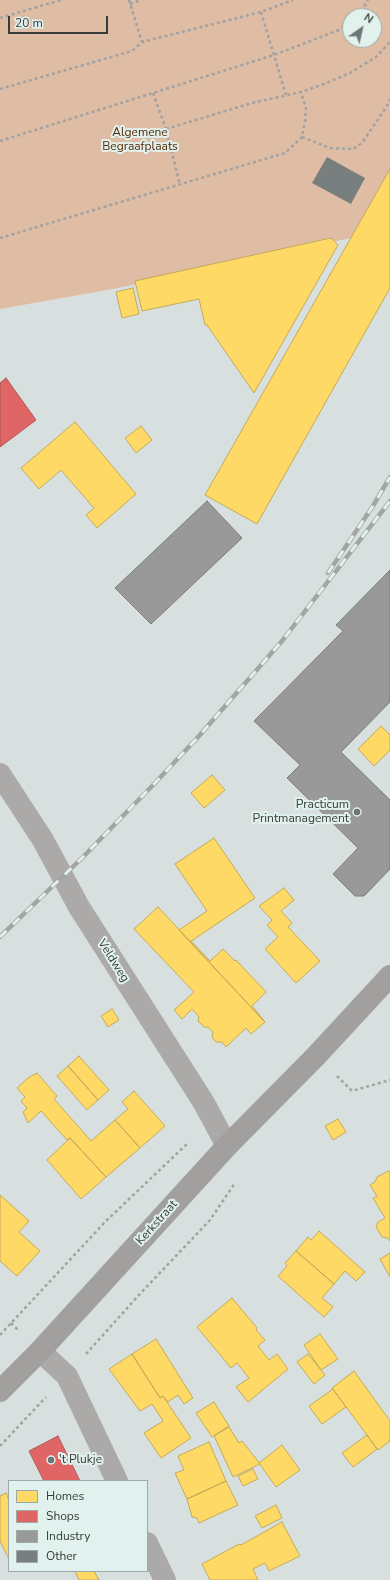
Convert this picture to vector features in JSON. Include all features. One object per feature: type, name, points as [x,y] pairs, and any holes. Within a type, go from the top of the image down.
[{"type":"main road","name":"Kerkstraat","points":[[0,1391],[40,1351],[227,1146],[316,1056],[390,976]]},
{"type":"street","name":"Veldweg","points":[[0,774],[43,840],[79,907],[213,1119],[227,1146]]},
{"type":"street","points":[[40,1351],[67,1376],[117,1480]]},
{"type":"street","points":[[148,1545],[165,1580]]},
{"type":"path","points":[[0,18],[61,0]]},
{"type":"path","points":[[129,0],[142,42]]},
{"type":"path","points":[[130,4],[141,0]]},
{"type":"path","points":[[0,89],[132,51],[142,42],[261,12],[293,0]]},
{"type":"path","points":[[261,12],[286,95]]},
{"type":"path","points":[[0,142],[274,55],[342,28]]},
{"type":"path","points":[[166,129],[252,103],[301,92],[350,73],[376,57],[390,42]]},
{"type":"path","points":[[0,238],[278,157],[285,153],[302,137],[306,109],[301,92]]},
{"type":"path","points":[[153,93],[166,129],[180,185]]},
{"type":"path","points":[[302,137],[330,148],[353,149],[362,143],[390,100]]},
{"type":"path","points":[[316,1056],[352,1092],[390,1080]]},
{"type":"path","points":[[0,1335],[106,1221],[213,1119]]},
{"type":"path","points":[[0,1446],[67,1376],[138,1296],[210,1220],[238,1178]]},
{"type":"green space","name":"Algemene Begraafplaats","points":[[0,0],[390,0],[390,178],[355,237],[118,288],[0,309]]},
{"type":"building: Homes","points":[[390,169],[390,288],[257,524],[205,495]]},
{"type":"building: Homes","points":[[331,238],[338,245],[254,393],[207,325],[205,325],[199,299],[142,311],[135,281]]},
{"type":"building: Homes","points":[[133,288],[139,314],[122,318],[116,292]]},
{"type":"building: Homes","points":[[75,422],[136,494],[97,528],[86,515],[94,508],[61,470],[39,489],[21,468]]},
{"type":"building: Homes","points":[[141,426],[152,440],[136,453],[125,438]]},
{"type":"building: Homes","points":[[381,726],[390,735],[390,750],[374,766],[358,749]]},
{"type":"building: Homes","points":[[212,775],[225,790],[204,808],[191,793]]},
{"type":"building: Homes","points":[[214,838],[255,898],[190,942],[179,930],[207,911],[175,864]]},
{"type":"building: Homes","points":[[284,888],[294,900],[281,911],[292,923],[288,927],[320,961],[296,983],[265,949],[278,937],[267,925],[272,920],[259,906]]},
{"type":"building: Homes","points":[[158,907],[265,1022],[251,1034],[246,1028],[226,1047],[222,1042],[216,1042],[212,1037],[213,1032],[208,1027],[204,1027],[198,1021],[199,1017],[192,1009],[182,1019],[174,1010],[194,992],[134,929]]},
{"type":"building: Homes","points":[[191,941],[210,961],[223,949],[235,961],[236,960],[266,992],[252,1006],[265,1022],[190,942]]},
{"type":"building: Homes","points":[[112,1009],[119,1020],[108,1027],[101,1016]]},
{"type":"building: Homes","points":[[79,1056],[109,1090],[98,1100],[68,1066]]},
{"type":"building: Homes","points":[[68,1066],[98,1100],[87,1110],[57,1076]]},
{"type":"building: Homes","points":[[37,1073],[57,1096],[54,1099],[91,1141],[115,1120],[140,1148],[106,1177],[70,1138],[67,1140],[41,1111],[28,1123],[23,1112],[27,1108],[21,1101],[25,1097],[17,1088],[28,1078]]},
{"type":"building: Homes","points":[[134,1091],[165,1126],[140,1148],[115,1120],[128,1109],[122,1102]]},
{"type":"building: Homes","points":[[338,1119],[346,1132],[333,1140],[325,1126]]},
{"type":"building: Homes","points":[[70,1138],[106,1177],[81,1199],[47,1160]]},
{"type":"building: Homes","points":[[388,1171],[390,1172],[390,1241],[388,1238],[382,1237],[376,1227],[378,1222],[385,1218],[373,1198],[377,1196],[370,1185],[375,1182],[377,1177]]},
{"type":"building: Homes","points":[[0,1195],[29,1221],[19,1232],[40,1251],[17,1276],[0,1261]]},
{"type":"building: Homes","points":[[319,1231],[365,1272],[356,1281],[345,1271],[334,1284],[296,1251],[308,1237],[311,1240]]},
{"type":"building: Homes","points":[[296,1251],[334,1284],[322,1298],[333,1307],[324,1317],[278,1276],[287,1266],[285,1263]]},
{"type":"building: Homes","points":[[390,1253],[390,1277],[380,1259]]},
{"type":"building: Homes","points":[[232,1298],[265,1340],[258,1346],[269,1360],[277,1354],[288,1369],[248,1402],[236,1387],[249,1378],[237,1363],[231,1368],[197,1327]]},
{"type":"building: Homes","points":[[320,1334],[338,1359],[321,1370],[304,1345]]},
{"type":"building: Homes","points":[[156,1339],[193,1398],[184,1404],[178,1395],[168,1402],[163,1396],[160,1398],[132,1354]]},
{"type":"building: Homes","points":[[132,1354],[160,1398],[163,1396],[191,1438],[161,1458],[144,1433],[163,1421],[152,1404],[140,1411],[109,1369]]},
{"type":"building: Homes","points":[[308,1354],[325,1375],[314,1384],[297,1362]]},
{"type":"building: Homes","points":[[354,1371],[390,1421],[390,1441],[378,1450],[332,1388]]},
{"type":"building: Homes","points":[[333,1389],[346,1407],[322,1424],[309,1406]]},
{"type":"building: Homes","points":[[214,1402],[229,1426],[212,1437],[196,1413]]},
{"type":"building: Homes","points":[[229,1427],[239,1443],[242,1441],[260,1464],[233,1477],[214,1436]]},
{"type":"building: Homes","points":[[367,1435],[377,1449],[353,1467],[342,1453]]},
{"type":"building: Homes","points":[[209,1442],[226,1481],[187,1499],[175,1473],[184,1470],[178,1456]]},
{"type":"building: Homes","points":[[282,1445],[300,1470],[276,1487],[259,1463]]},
{"type":"building: Homes","points":[[253,1469],[258,1479],[243,1486],[238,1476]]},
{"type":"building: Homes","points":[[226,1481],[238,1505],[199,1523],[197,1518],[192,1517],[187,1499]]},
{"type":"building: Homes","points":[[6,1493],[8,1498],[8,1557],[0,1541],[0,1496]]},
{"type":"building: Homes","points":[[276,1505],[282,1518],[262,1528],[255,1516]]},
{"type":"building: Homes","points":[[282,1522],[300,1556],[269,1571],[265,1563],[253,1569],[258,1580],[210,1580],[202,1564],[239,1544],[241,1545]]},
{"type":"building: Homes","points":[[75,1572],[95,1572],[99,1580],[79,1580]]},
{"type":"building: Shops","points":[[6,378],[36,420],[0,447],[0,383]]},
{"type":"building: Shops","points":[[58,1436],[80,1480],[44,1480],[29,1451]]},
{"type":"building: Industry","points":[[207,501],[242,538],[151,624],[115,588]]},
{"type":"building: Industry","points":[[390,570],[390,702],[341,752],[390,800],[390,869],[364,896],[355,896],[333,874],[358,848],[287,778],[300,765],[254,721],[343,631],[336,625]]},
{"type":"building: Other","points":[[327,157],[365,178],[351,204],[312,183]]},
{"type":"railway","points":[[328,573],[373,506],[390,477]]},
{"type":"railway","points":[[0,937],[84,856],[199,736],[282,641],[390,501]]},
{"type":"place","name":"Practicum Printmanagement","points":[[357,812]]},
{"type":"place","name":"'t Plukje","points":[[51,1460]]}]
